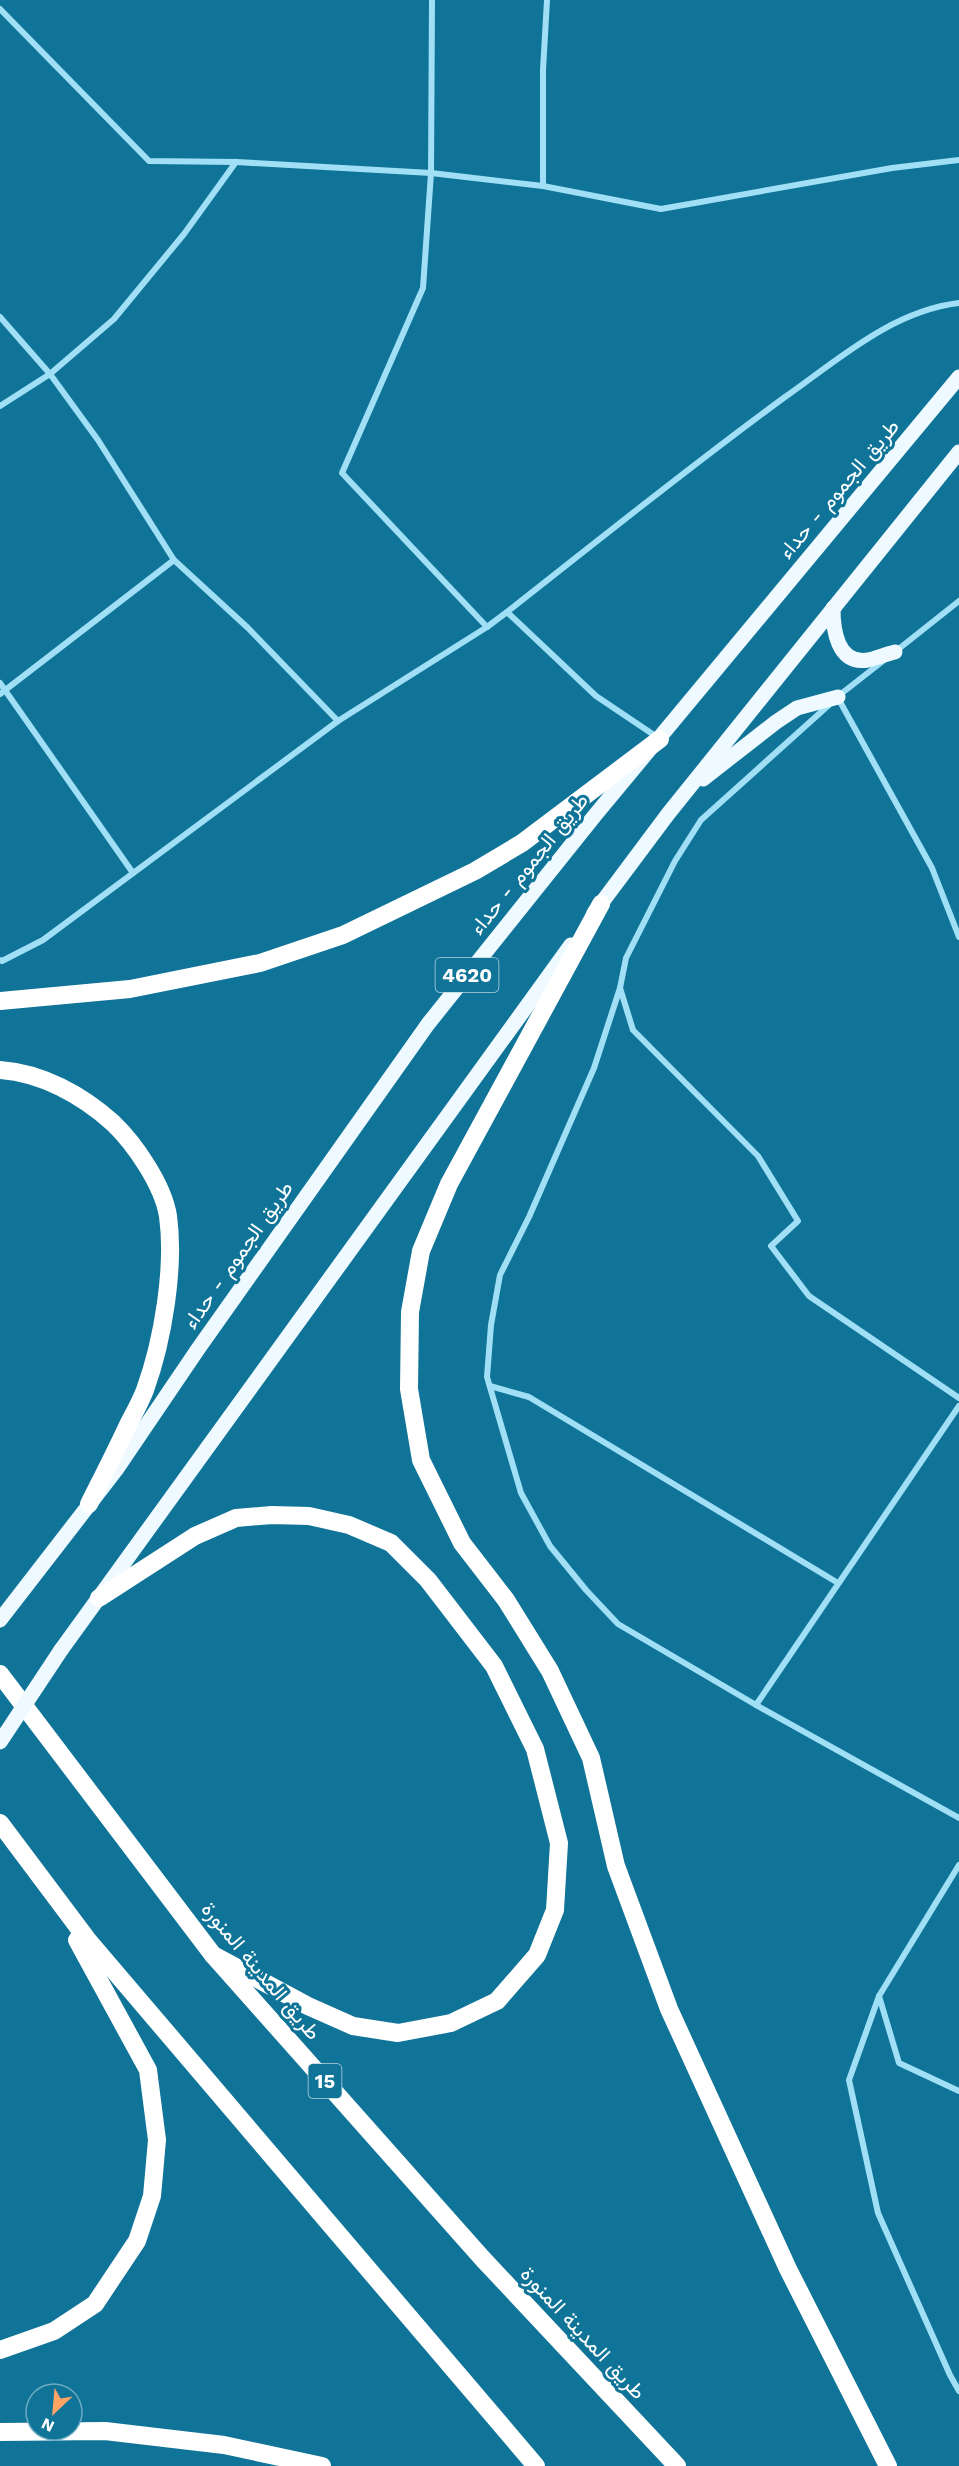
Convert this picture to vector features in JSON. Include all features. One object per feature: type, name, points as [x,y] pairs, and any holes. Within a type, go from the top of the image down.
[{"type":"highway","points":[[0,1001],[130,989],[260,963],[343,935],[475,871],[522,843],[660,739]]},
{"type":"highway","points":[[601,904],[449,1184],[421,1251],[410,1312],[409,1389],[421,1460],[462,1543],[506,1600],[550,1671],[582,1738],[591,1758],[616,1866],[669,2009],[788,2269],[888,2466]]},
{"type":"highway","points":[[0,1070],[12,1071],[59,1086],[94,1106],[126,1136],[146,1164],[168,1214],[169,1270],[163,1328],[145,1391],[89,1504]]},
{"type":"highway","points":[[99,1598],[195,1536],[236,1518],[272,1515],[309,1516],[349,1526],[391,1543],[428,1580],[494,1666],[536,1749],[560,1843],[555,1910],[537,1955],[497,2001],[451,2023],[398,2033],[364,2028],[353,2026],[308,2006],[213,1955]]},
{"type":"highway","name":"طريق المدينة المنورة","points":[[0,1674],[213,1955],[482,2258],[677,2466]]},
{"type":"highway","points":[[0,1823],[87,1939],[536,2466]]},
{"type":"highway","points":[[0,2350],[54,2331],[95,2304],[137,2241],[152,2196],[157,2140],[148,2070],[112,2000],[44,1881]]},
{"type":"highway","points":[[0,2432],[105,2432],[224,2445],[322,2466]]},
{"type":"main road","name":"طريق الجموم - حداء","points":[[0,1620],[116,1470],[198,1349],[428,1024],[596,814],[959,377]]},
{"type":"main road","points":[[0,1742],[61,1650],[601,904],[682,796],[959,452]]},
{"type":"main road","points":[[833,609],[836,639],[849,656],[865,660],[895,652]]},
{"type":"main road","points":[[682,796],[790,712],[838,697]]},
{"type":"street","points":[[432,0],[431,173],[423,288],[342,473],[487,627]]},
{"type":"street","points":[[543,186],[543,70],[547,0]]},
{"type":"street","points":[[0,9],[149,161],[236,162],[431,173],[543,186],[661,209],[892,168],[959,160]]},
{"type":"street","points":[[0,406],[50,374],[114,319],[184,234],[236,162]]},
{"type":"street","points":[[0,960],[43,940],[338,721],[487,627],[729,437],[869,337],[910,315],[936,306],[959,303]]},
{"type":"street","points":[[0,316],[50,374],[98,440],[174,560],[248,628],[338,721]]},
{"type":"street","points":[[2,693],[174,560]]},
{"type":"street","points":[[959,601],[838,697],[701,819],[675,861],[626,958],[620,988],[594,1068],[529,1217],[500,1275],[491,1325],[488,1377],[520,1493],[550,1546],[618,1624],[756,1705],[959,1818]]},
{"type":"street","points":[[507,612],[596,696],[660,739]]},
{"type":"street","points":[[0,683],[2,693],[133,873]]},
{"type":"street","points":[[838,697],[932,868],[959,937]]},
{"type":"street","points":[[620,988],[633,1030],[758,1156],[798,1221],[771,1246],[809,1296],[959,1398]]},
{"type":"street","points":[[490,1386],[528,1397],[838,1583]]},
{"type":"street","points":[[756,1705],[959,1406]]},
{"type":"street","points":[[959,1865],[879,1996],[849,2080],[878,2213],[959,2391]]},
{"type":"street","points":[[879,1996],[899,2063],[959,2091]]}]
